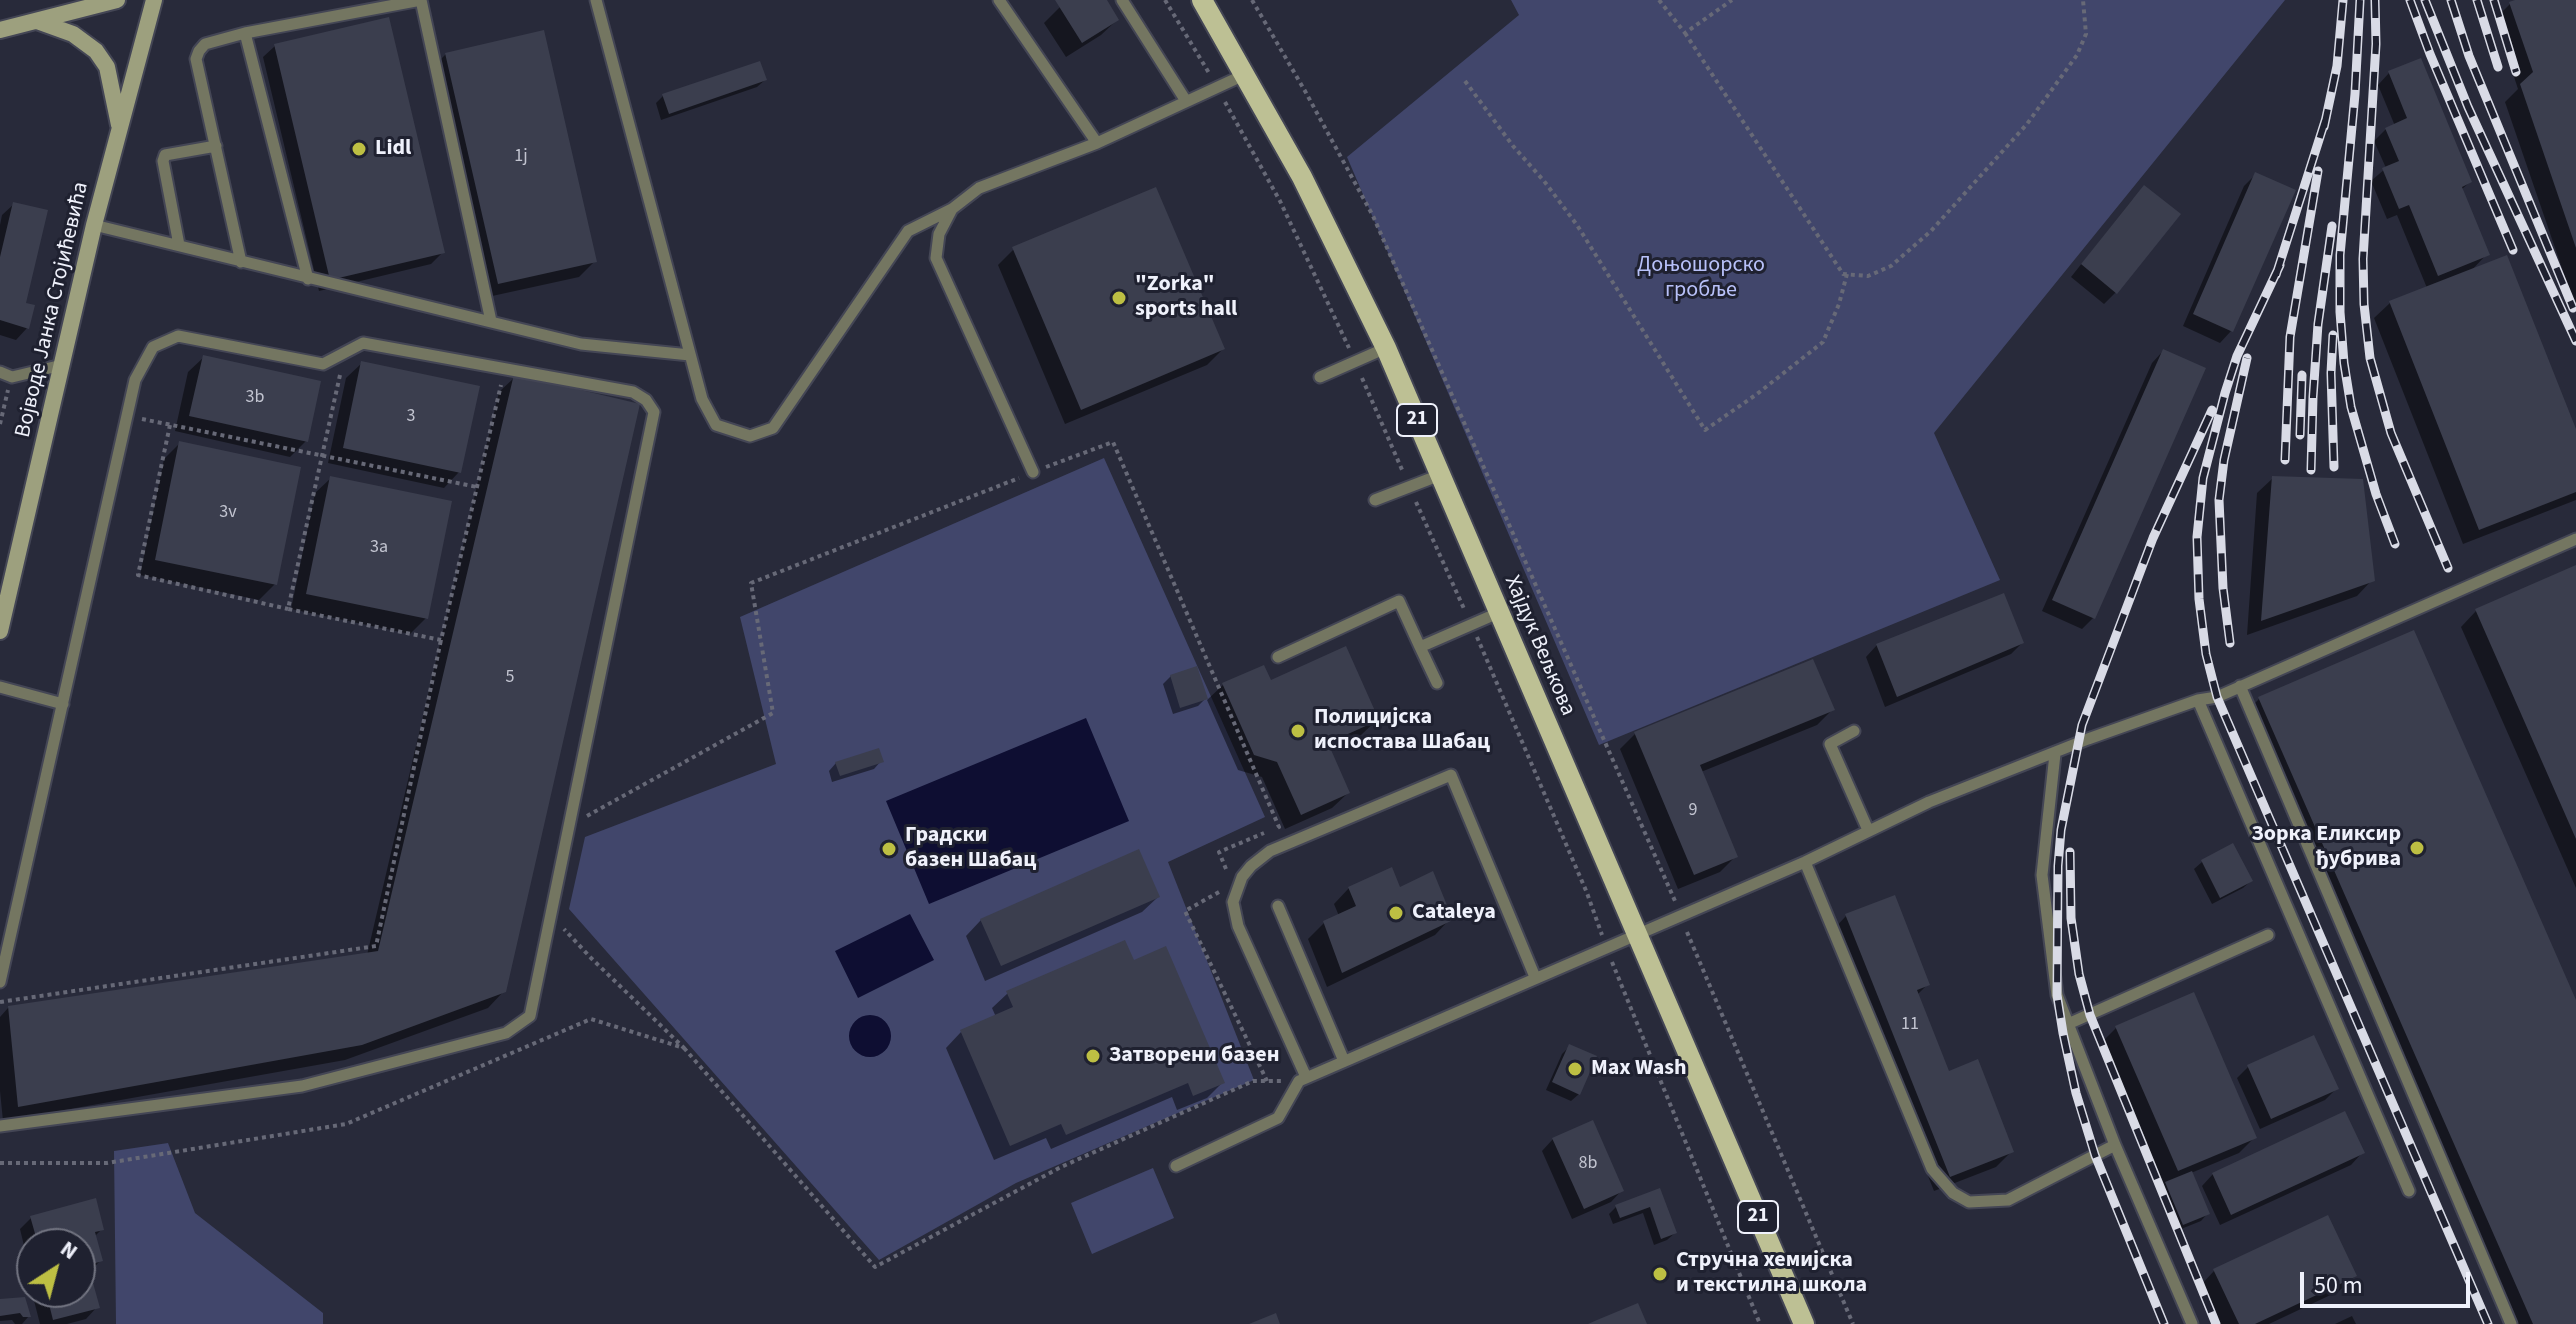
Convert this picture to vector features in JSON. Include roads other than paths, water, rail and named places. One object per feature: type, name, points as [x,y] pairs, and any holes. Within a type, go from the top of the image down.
[{"type":"main road","name":"Хајдук Вељкова","points":[[1202,0],[1246,74],[1331,234],[1386,348],[1804,1324]]},
{"type":"street","points":[[0,30],[117,0]]},
{"type":"street","name":"Војводе Јанка Стојићевића","points":[[0,631],[94,225],[154,0]]},
{"type":"street","points":[[37,21],[73,34],[96,51],[107,67],[120,129]]},
{"type":"lane","points":[[241,262],[196,59],[199,51],[205,44],[245,33],[421,0],[491,321]]},
{"type":"lane","points":[[596,0],[702,399],[716,425],[750,436],[773,428],[908,231],[952,209],[979,188],[1097,143],[1246,74]]},
{"type":"lane","points":[[999,0],[1097,143]]},
{"type":"lane","points":[[1122,0],[1186,101]]},
{"type":"lane","points":[[245,33],[308,279]]},
{"type":"lane","points":[[179,245],[163,161],[165,155],[216,146]]},
{"type":"lane","points":[[952,209],[939,234],[936,258],[1033,472]]},
{"type":"lane","points":[[94,225],[581,344],[690,355]]},
{"type":"lane","points":[[0,982],[135,380],[153,347],[178,336],[323,364],[363,343],[633,392],[646,400],[654,412],[530,1016],[506,1033],[302,1086],[0,1126]]},
{"type":"lane","points":[[1320,377],[1386,348]]},
{"type":"lane","points":[[6,374],[62,365]]},
{"type":"lane","points":[[1375,500],[1440,475]]},
{"type":"lane","points":[[1176,1166],[1278,1118],[1303,1079],[1805,862],[1929,802],[2198,700],[2217,697],[2576,539]]},
{"type":"lane","points":[[1278,657],[1399,601],[1437,683]]},
{"type":"lane","points":[[1420,647],[1498,613]]},
{"type":"lane","points":[[2240,686],[2511,1324]]},
{"type":"lane","points":[[0,687],[63,704]]},
{"type":"lane","points":[[2198,700],[2409,1191]]},
{"type":"lane","points":[[1854,731],[1830,744],[1868,830]]},
{"type":"lane","points":[[2055,754],[2042,875],[2057,995],[2115,1145],[2192,1324]]},
{"type":"lane","points":[[1303,1079],[1238,926],[1233,902],[1242,877],[1270,851],[1451,775],[1535,977]]},
{"type":"lane","points":[[1805,862],[1932,1169],[1953,1193],[1969,1202],[2008,1200],[2115,1145]]},
{"type":"lane","points":[[1278,906],[1344,1061]]},
{"type":"lane","points":[[2068,1024],[2268,935]]},
{"type":"railway","points":[[2324,127],[2337,66],[2343,0]]},
{"type":"railway","points":[[2360,0],[2340,255],[2340,312],[2351,407],[2376,494],[2395,544]]},
{"type":"railway","points":[[2375,0],[2376,44],[2363,259],[2370,358],[2391,433],[2448,568]]},
{"type":"railway","points":[[2410,0],[2513,250]]},
{"type":"railway","points":[[2425,0],[2468,107],[2576,341]]},
{"type":"railway","points":[[2451,0],[2469,56],[2573,308]]},
{"type":"railway","points":[[2477,0],[2498,67]]},
{"type":"railway","points":[[2494,0],[2516,72]]},
{"type":"railway","points":[[2276,275],[2326,118]]},
{"type":"railway","points":[[2285,460],[2290,337],[2318,171]]},
{"type":"railway","points":[[2311,470],[2318,324],[2332,226]]},
{"type":"railway","points":[[2280,265],[2237,356],[2203,478],[2197,537],[2199,599],[2206,654],[2217,697],[2488,1324]]},
{"type":"railway","points":[[2333,335],[2334,467]]},
{"type":"railway","points":[[2230,643],[2223,588],[2219,500],[2224,460],[2247,358]]},
{"type":"railway","points":[[2300,435],[2302,375]]},
{"type":"railway","points":[[2164,1324],[2095,1155],[2076,1093],[2057,995],[2058,866],[2061,830],[2082,725],[2153,538],[2212,410]]},
{"type":"railway","points":[[2070,852],[2071,918],[2079,974],[2090,1015],[2216,1324]]},
{"type":"place","name":"Lidl","points":[[359,149]]},
{"type":"place","name":"\"Zorka\" sports hall","points":[[1119,298]]},
{"type":"place","name":"Полицијска испостава Шабац","points":[[1298,731]]},
{"type":"place","name":"Зорка Еликсир ђубрива","points":[[2417,848]]},
{"type":"place","name":"Градски базен Шабац","points":[[889,849]]},
{"type":"place","name":"Cataleya","points":[[1396,913]]},
{"type":"place","name":"Затворени базен","points":[[1093,1056]]},
{"type":"place","name":"Max Wash","points":[[1575,1069]]},
{"type":"place","name":"Стручна хемијска и текстилна школа","points":[[1660,1274]]},
{"type":"park label","name":"Доњошорско гробље","points":[[1701,278]]}]
